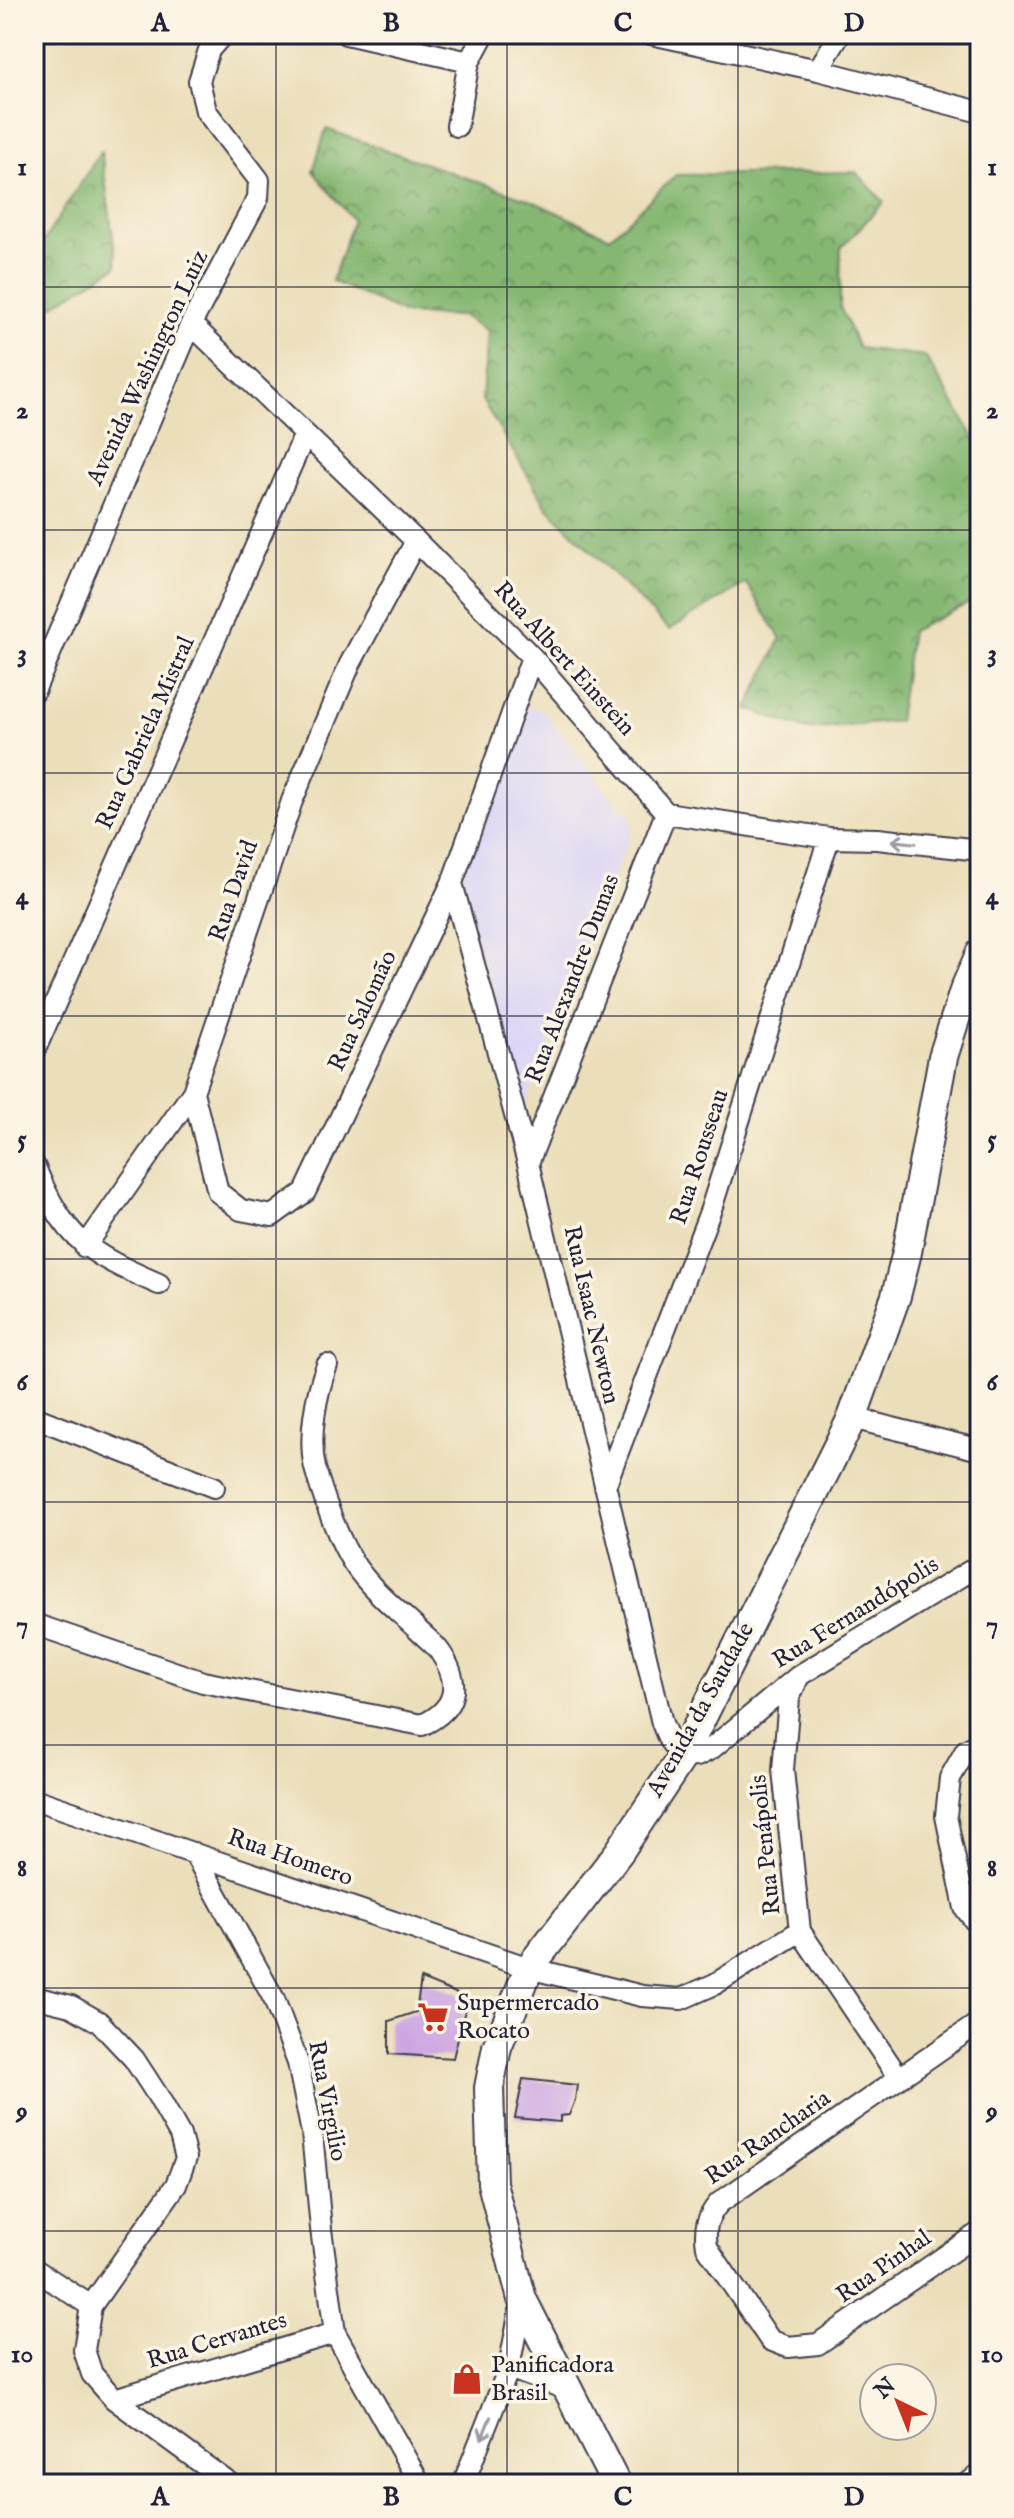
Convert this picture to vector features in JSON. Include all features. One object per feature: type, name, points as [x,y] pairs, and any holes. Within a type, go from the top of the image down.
[{"type":"main road","name":"Avenida da Saudade","points":[[616,2484],[522,2299],[492,2183],[489,2088],[497,2047],[529,1968],[619,1852],[682,1757],[852,1418],[896,1296],[943,1057],[964,991],[980,954]]},
{"type":"street","name":"Avenida Washington Luiz","points":[[34,691],[191,324],[258,198],[259,180],[206,111],[199,81],[209,50],[223,34]]},
{"type":"street","points":[[346,34],[469,62]]},
{"type":"street","points":[[457,126],[469,62],[484,34]]},
{"type":"street","points":[[651,34],[818,70],[980,112]]},
{"type":"street","points":[[818,70],[840,34]]},
{"type":"street","name":"Rua Albert Einstein","points":[[191,324],[532,657],[666,813]]},
{"type":"street","name":"Rua Gabriela Mistral","points":[[34,1052],[305,434]]},
{"type":"street","name":"Rua David","points":[[85,1247],[193,1092],[292,801],[350,664],[416,541]]},
{"type":"street","name":"Rua Salomão","points":[[193,1092],[218,1192],[241,1210],[272,1216],[305,1192],[452,883],[532,657]]},
{"type":"street","points":[[666,813],[829,838],[877,839],[980,850]]},
{"type":"street","name":"Rua Alexandre Dumas","points":[[528,1163],[666,813]]},
{"type":"street","name":"Rua Rousseau","points":[[605,1486],[711,1209],[829,838]]},
{"type":"street","name":"Rua Isaac Newton","points":[[452,883],[528,1163],[662,1723],[669,1740],[682,1757]]},
{"type":"street","points":[[34,1165],[61,1221],[85,1247],[159,1284]]},
{"type":"street","points":[[34,1624],[203,1682],[422,1725],[440,1717],[453,1700],[452,1676],[446,1663],[440,1651],[369,1583],[349,1555],[315,1466],[314,1427],[327,1365]]},
{"type":"street","points":[[34,1417],[214,1487]]},
{"type":"street","points":[[852,1418],[980,1450]]},
{"type":"street","name":"Rua Fernandópolis","points":[[682,1757],[697,1756],[711,1749],[800,1675],[980,1565]]},
{"type":"street","name":"Rua Penápolis","points":[[800,1675],[789,1698],[783,1770],[800,1931],[899,2078]]},
{"type":"street","points":[[980,1743],[966,1750],[950,1778],[946,1816],[965,1908],[980,1928]]},
{"type":"street","name":"Rua Homero","points":[[34,1799],[529,1968],[642,1996],[681,1999],[715,1984],[800,1931]]},
{"type":"street","name":"Rua Virgilio","points":[[194,1853],[274,1999],[298,2063],[312,2133],[335,2333]]},
{"type":"street","points":[[34,1997],[71,2006],[99,2022],[134,2059],[180,2135],[186,2158],[176,2185],[91,2306],[84,2350],[92,2374],[114,2399],[230,2484]]},
{"type":"street","name":"Rua Rancharia","points":[[818,2344],[788,2347],[770,2340],[707,2247],[705,2232],[709,2215],[719,2203],[980,2022]]},
{"type":"street","name":"Rua Pinhal","points":[[818,2344],[980,2232]]},
{"type":"street","points":[[34,2269],[91,2306]]},
{"type":"street","points":[[463,2484],[509,2368],[522,2299]]},
{"type":"street","points":[[335,2333],[420,2484]]},
{"type":"street","name":"Rua Cervantes","points":[[114,2399],[335,2333]]},
{"type":"street","points":[[509,2368],[566,2389]]},
{"type":"street","points":[[967,2484],[980,2474]]},
{"type":"shaded area","points":[[530,707],[542,710],[614,800],[618,810],[630,813],[632,829],[526,1105],[459,883],[520,717]]},
{"type":"green space","points":[[326,129],[530,200],[610,237],[676,175],[856,172],[884,202],[841,248],[840,307],[858,348],[925,356],[980,447],[980,598],[911,631],[898,721],[807,730],[747,709],[781,639],[746,583],[669,630],[547,507],[482,400],[487,331],[463,316],[405,314],[332,281],[353,220],[313,171]]},
{"type":"green space","points":[[101,151],[117,266],[38,315],[34,321],[34,256]]},
{"type":"building","name":"Supermercado Rocato","points":[[421,1979],[468,1998],[453,2058],[389,2054],[389,2021],[416,2012]]},
{"type":"building","points":[[523,2079],[577,2085],[569,2115],[560,2116],[560,2122],[515,2118]]},
{"type":"place","name":"Supermercado Rocato","points":[[433,2017]]},
{"type":"place","name":"Panificadora Brasil","points":[[467,2379]]}]
